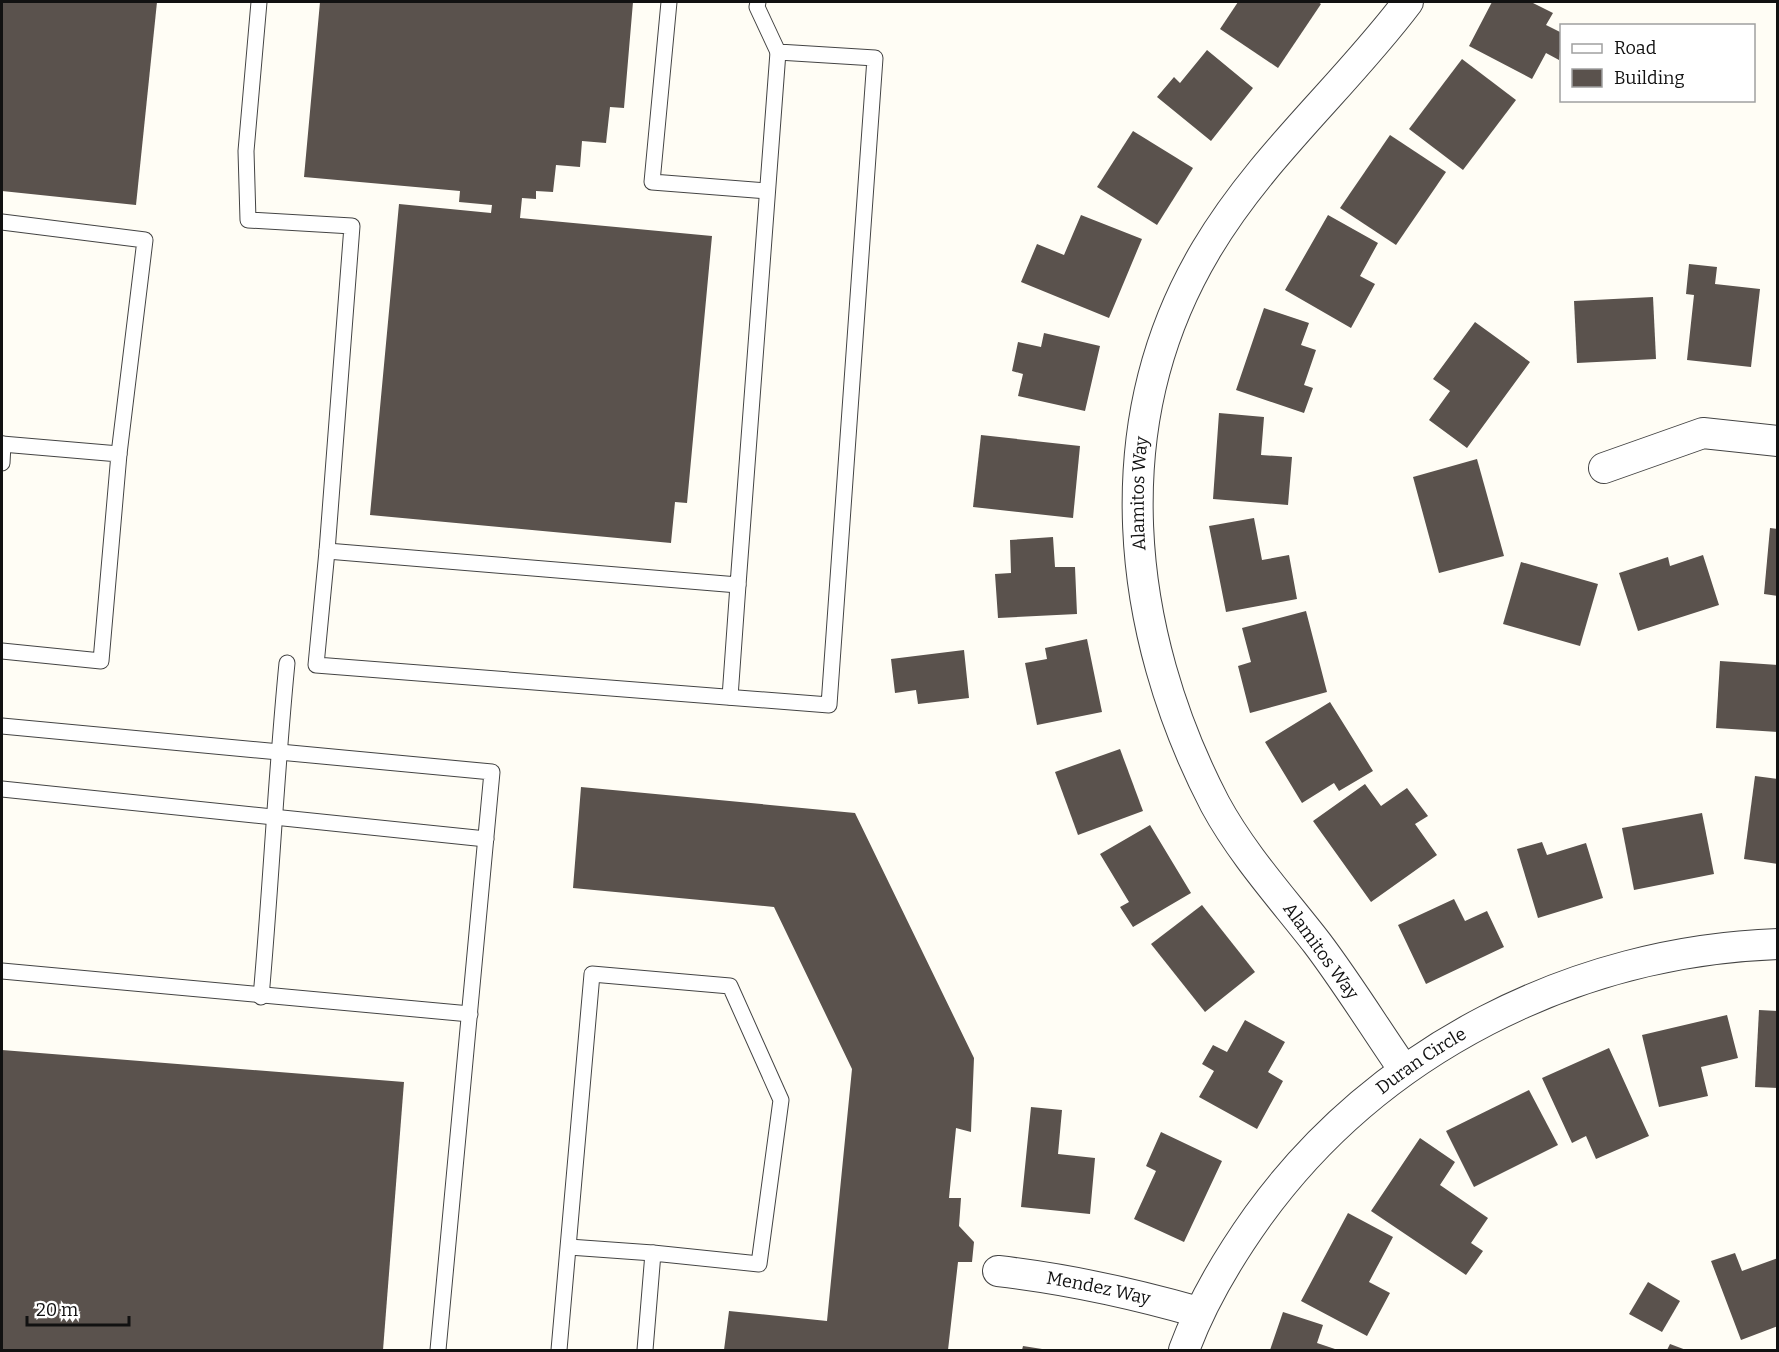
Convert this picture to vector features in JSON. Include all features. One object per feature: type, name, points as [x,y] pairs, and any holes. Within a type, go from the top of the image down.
[{"type":"street","name":"Alamitos Way","points":[[1404,1070],[1324,953],[1244,848],[1216,806],[1190,748],[1163,673],[1148,615],[1139,566],[1136,513],[1138,461],[1146,409],[1158,358],[1179,303],[1205,252],[1235,204],[1271,160],[1374,47],[1408,2]]},
{"type":"street","points":[[1604,468],[1702,433],[1778,441]]},
{"type":"street","name":"Duran Circle","points":[[1184,1350],[1198,1312],[1236,1247],[1276,1191],[1324,1138],[1404,1070],[1473,1026],[1537,995],[1602,971],[1671,954],[1740,945],[1778,944]]},
{"type":"street","name":"Mendez Way","points":[[998,1272],[1061,1278],[1127,1292],[1198,1312]]},
{"type":"lane","points":[[259,2],[246,151],[248,220],[352,226],[316,665],[830,705],[875,58],[778,52]]},
{"type":"lane","points":[[669,2],[652,182],[766,191]]},
{"type":"lane","points":[[730,697],[778,52],[757,7],[758,2]]},
{"type":"lane","points":[[2,222],[145,240],[118,454],[101,661],[2,651]]},
{"type":"lane","points":[[2,463],[2,444],[118,454]]},
{"type":"lane","points":[[327,551],[738,585]]},
{"type":"lane","points":[[261,997],[269,904],[272,817],[287,663]]},
{"type":"lane","points":[[2,726],[492,772],[438,1350]]},
{"type":"lane","points":[[2,789],[486,839]]},
{"type":"lane","points":[[2,971],[261,997],[470,1014]]},
{"type":"lane","points":[[559,1350],[592,974],[730,986],[782,1100],[759,1264],[569,1247]]},
{"type":"lane","points":[[645,1350],[653,1253]]},
{"type":"building","points":[[2,2],[157,2],[136,205],[2,191]]},
{"type":"building","points":[[320,2],[633,2],[624,108],[610,107],[606,143],[582,141],[580,167],[556,165],[553,192],[536,191],[536,199],[522,198],[520,218],[712,236],[687,503],[675,502],[671,543],[370,515],[399,204],[491,213],[492,205],[459,202],[460,191],[304,177]]},
{"type":"building","points":[[1238,2],[1318,2],[1321,4],[1278,68],[1220,29]]},
{"type":"building","points":[[1492,2],[1531,2],[1553,13],[1546,25],[1560,32],[1559,60],[1546,53],[1532,79],[1469,46]]},
{"type":"building","points":[[1207,50],[1253,88],[1211,141],[1157,97],[1174,77],[1180,83]]},
{"type":"building","points":[[1462,59],[1516,100],[1463,170],[1409,129]]},
{"type":"building","points":[[1133,131],[1193,168],[1157,225],[1097,187]]},
{"type":"building","points":[[1390,135],[1446,172],[1396,245],[1340,208]]},
{"type":"building","points":[[1081,215],[1142,239],[1109,318],[1021,282],[1037,244],[1064,255]]},
{"type":"building","points":[[1328,215],[1378,243],[1360,276],[1375,284],[1351,328],[1285,290]]},
{"type":"building","points":[[1689,264],[1717,267],[1715,284],[1760,289],[1751,367],[1687,360],[1694,295],[1686,294]]},
{"type":"building","points":[[1653,297],[1656,359],[1577,363],[1574,301]]},
{"type":"building","points":[[1264,308],[1309,323],[1301,345],[1316,350],[1304,385],[1313,388],[1304,413],[1236,390]]},
{"type":"building","points":[[1475,322],[1530,362],[1467,448],[1429,420],[1450,391],[1433,379]]},
{"type":"building","points":[[1044,333],[1100,346],[1085,411],[1018,396],[1023,374],[1012,371],[1018,342],[1041,347]]},
{"type":"building","points":[[1219,413],[1264,417],[1261,455],[1292,457],[1288,505],[1213,499]]},
{"type":"building","points":[[981,435],[1080,446],[1073,518],[973,507]]},
{"type":"building","points":[[1477,459],[1504,556],[1439,573],[1413,477]]},
{"type":"building","points":[[1254,518],[1262,560],[1289,555],[1297,599],[1226,612],[1209,526]]},
{"type":"building","points":[[1770,528],[1778,529],[1778,596],[1764,594]]},
{"type":"building","points":[[1053,537],[1055,567],[1075,567],[1077,614],[998,618],[995,574],[1011,573],[1010,540]]},
{"type":"building","points":[[1703,555],[1719,605],[1638,631],[1619,573],[1668,557],[1670,566]]},
{"type":"building","points":[[1521,562],[1598,584],[1580,646],[1503,624]]},
{"type":"building","points":[[1306,611],[1327,692],[1250,713],[1238,666],[1251,662],[1242,628]]},
{"type":"building","points":[[1087,639],[1102,712],[1037,725],[1025,663],[1047,659],[1045,648]]},
{"type":"building","points":[[964,650],[969,698],[918,704],[916,690],[895,693],[891,659]]},
{"type":"building","points":[[1720,661],[1778,665],[1778,732],[1716,728]]},
{"type":"building","points":[[1330,702],[1373,771],[1339,791],[1334,783],[1302,803],[1265,742]]},
{"type":"building","points":[[1120,749],[1143,811],[1078,835],[1055,772]]},
{"type":"building","points":[[1755,776],[1778,779],[1778,864],[1744,859]]},
{"type":"building","points":[[1365,784],[1381,806],[1407,788],[1428,816],[1415,824],[1437,855],[1371,902],[1313,821]]},
{"type":"building","points":[[581,787],[855,813],[974,1058],[971,1132],[956,1128],[949,1198],[961,1198],[959,1226],[974,1242],[972,1262],[958,1262],[948,1350],[724,1350],[729,1311],[827,1321],[852,1069],[774,907],[573,888]]},
{"type":"building","points":[[1702,813],[1714,874],[1634,890],[1622,828]]},
{"type":"building","points":[[1150,825],[1191,893],[1133,927],[1120,907],[1129,902],[1100,854]]},
{"type":"building","points":[[1542,842],[1547,855],[1586,843],[1603,898],[1538,918],[1517,849]]},
{"type":"building","points":[[1454,899],[1465,921],[1487,911],[1504,947],[1426,984],[1398,925]]},
{"type":"building","points":[[1202,905],[1255,972],[1205,1012],[1151,944]]},
{"type":"building","points":[[1759,1010],[1778,1011],[1778,1088],[1755,1087]]},
{"type":"building","points":[[1727,1015],[1738,1058],[1701,1067],[1708,1096],[1659,1107],[1642,1035]]},
{"type":"building","points":[[1245,1020],[1285,1042],[1268,1072],[1283,1081],[1257,1129],[1199,1097],[1214,1071],[1202,1064],[1213,1045],[1227,1052]]},
{"type":"building","points":[[1609,1048],[1649,1136],[1596,1159],[1586,1136],[1572,1143],[1542,1078]]},
{"type":"building","points":[[2,1050],[404,1082],[383,1350],[2,1350]]},
{"type":"building","points":[[1529,1090],[1558,1145],[1474,1187],[1446,1131]]},
{"type":"building","points":[[1031,1107],[1062,1110],[1058,1154],[1095,1158],[1090,1214],[1021,1207]]},
{"type":"building","points":[[1161,1132],[1222,1161],[1184,1242],[1134,1219],[1156,1171],[1146,1166]]},
{"type":"building","points":[[1420,1138],[1455,1162],[1440,1185],[1488,1218],[1471,1243],[1483,1251],[1466,1275],[1371,1211]]},
{"type":"building","points":[[1348,1213],[1393,1237],[1369,1282],[1390,1293],[1367,1336],[1301,1301]]},
{"type":"building","points":[[1735,1253],[1742,1271],[1778,1258],[1778,1326],[1741,1340],[1711,1261]]},
{"type":"building","points":[[1648,1282],[1680,1301],[1662,1332],[1629,1314]]},
{"type":"building","points":[[1283,1312],[1323,1325],[1317,1343],[1338,1350],[1270,1350]]},
{"type":"building","points":[[1670,1344],[1686,1350],[1667,1350]]},
{"type":"building","points":[[1023,1346],[1042,1349],[1042,1350],[1022,1350]]}]
